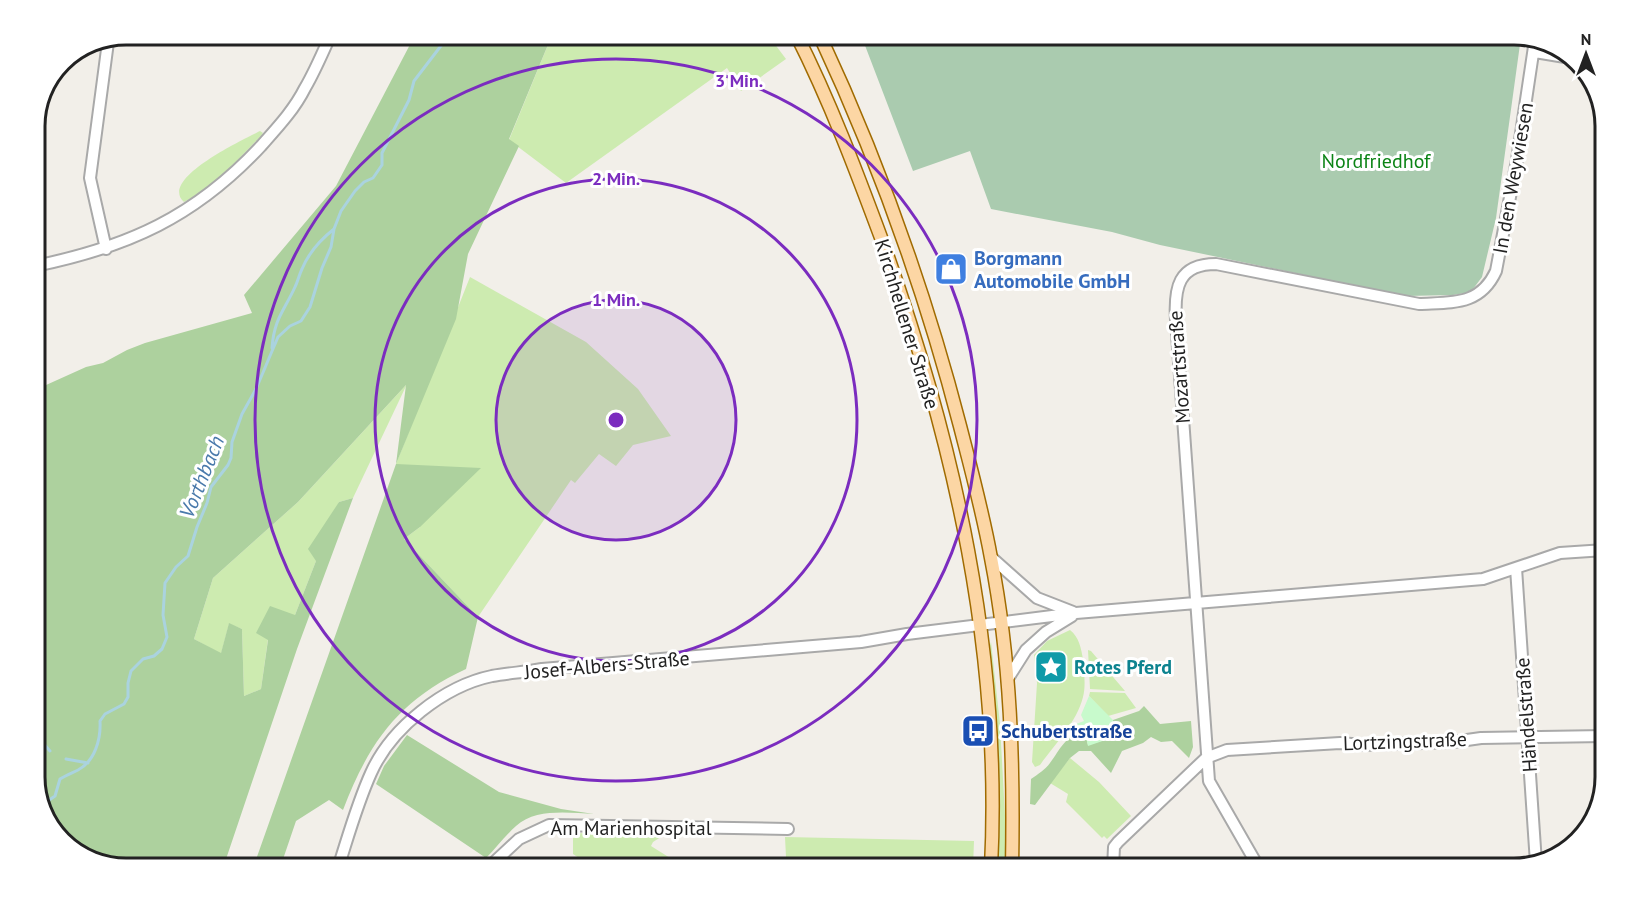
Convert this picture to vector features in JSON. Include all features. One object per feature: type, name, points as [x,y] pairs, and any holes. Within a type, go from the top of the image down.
[{"type":"main road","name":"Kirchhellener Straße","points":[[801,45],[855,166],[903,300],[949,461],[972,567],[981,625],[992,732],[992,858]]},
{"type":"main road","name":"Kirchhellener Straße","points":[[824,45],[876,167],[918,284],[943,362],[975,482],[992,558],[1007,680],[1013,787],[1012,858]]},
{"type":"street","points":[[45,264],[106,249],[149,231],[179,216],[217,189],[247,161],[283,121],[305,90],[326,45]]},
{"type":"street","points":[[106,249],[90,178],[107,48]]},
{"type":"street","name":"In den Weywiesen","points":[[1465,300],[1474,297],[1490,285],[1496,271],[1518,160],[1535,48]]},
{"type":"street","name":"Mozartstraße","points":[[1253,858],[1209,781],[1206,758],[1174,298],[1179,283],[1186,273],[1206,264],[1216,264],[1419,304],[1465,300]]},
{"type":"street","points":[[981,625],[1077,613],[1483,579],[1560,554],[1595,551]]},
{"type":"street","points":[[992,558],[1037,598],[1077,613]]},
{"type":"street","name":"Händelstraße","points":[[1516,568],[1536,855]]},
{"type":"street","points":[[1007,680],[1026,650],[1046,632],[1077,613]]},
{"type":"street","name":"Josef-Albers-Straße","points":[[341,858],[371,772],[391,742],[412,718],[437,700],[463,686],[491,676],[542,669],[849,643],[981,625]]},
{"type":"street","name":"Lortzingstraße","points":[[1206,758],[1227,750],[1340,743],[1385,745],[1528,737],[1595,736]]},
{"type":"street","points":[[1113,858],[1114,847],[1206,758]]},
{"type":"street","name":"Am Marienhospital","points":[[499,858],[519,839],[549,825],[788,829]]},
{"type":"green space","points":[[410,45],[548,45],[509,139],[519,146],[468,254],[456,319],[396,464],[406,385],[298,502],[213,578],[194,639],[221,653],[229,623],[242,629],[244,696],[261,689],[268,640],[256,633],[270,606],[295,615],[316,561],[308,549],[339,502],[353,498],[297,649],[226,858],[126,858],[105,855],[81,844],[65,830],[53,813],[45,782],[45,385],[86,367],[103,363],[145,343],[252,313],[244,295],[336,186]]},
{"type":"green space","points":[[548,45],[776,45],[786,59],[741,91],[727,68],[566,183],[509,140]]},
{"type":"green space","name":"Nordfriedhof","points":[[865,45],[1520,46],[1496,218],[1482,277],[1473,289],[1465,293],[1406,296],[1160,245],[1112,232],[991,209],[970,151],[913,171]]},
{"type":"green space","points":[[260,131],[263,133],[261,136],[225,172],[205,189],[184,202],[179,193],[183,182],[193,172],[223,151]]},
{"type":"green space","points":[[470,277],[586,342],[638,389],[671,436],[633,445],[616,466],[599,454],[575,483],[571,480],[478,617],[404,539],[420,527],[396,464]]},
{"type":"green space","points":[[407,384],[353,498],[339,502],[295,615],[257,633],[268,639],[261,689],[244,696],[242,629],[229,624],[221,654],[194,639],[213,578],[298,502]]},
{"type":"green space","points":[[396,464],[481,468],[420,527],[404,539],[478,617],[466,669],[422,695],[404,709],[389,726],[364,764],[343,810],[329,800],[296,821],[283,858],[257,858]]},
{"type":"green space","points":[[1070,630],[1078,639],[1082,655],[1083,697],[1076,715],[1065,732],[1040,765],[1035,767],[1032,762],[1037,683],[1034,655],[1047,641]]},
{"type":"green space","points":[[991,642],[1000,724],[1005,858],[999,858],[999,770],[989,648]]},
{"type":"green space","points":[[1088,650],[1091,651],[1125,691],[1090,689]]},
{"type":"green space","points":[[1090,692],[1125,693],[1136,708],[1108,716],[1089,696]]},
{"type":"green space","points":[[1089,696],[1113,720],[1114,737],[1088,746],[1085,733],[1077,734],[1076,724],[1084,721],[1081,715]]},
{"type":"green space","points":[[1144,706],[1160,724],[1191,721],[1193,747],[1189,758],[1172,741],[1161,742],[1151,737],[1143,743],[1122,751],[1111,773],[1091,751],[1079,751],[1070,758],[1035,805],[1030,804],[1031,779],[1048,765],[1068,739],[1085,733],[1088,745],[1114,737],[1113,720],[1139,711]]},
{"type":"green space","points":[[407,735],[499,792],[561,809],[594,814],[553,813],[533,816],[516,826],[486,858],[376,784],[384,766]]},
{"type":"green space","points":[[1070,758],[1099,782],[1131,816],[1107,839],[1104,836],[1102,838],[1066,802],[1068,794],[1050,783]]},
{"type":"green space","points":[[573,833],[664,835],[651,846],[670,858],[579,858],[573,854]]},
{"type":"green space","points":[[785,837],[974,841],[973,858],[786,857]]},
{"type":"waterway","name":"Vorthbach","points":[[48,800],[55,796],[60,779],[84,766],[93,755],[98,742],[100,721],[105,714],[124,704],[128,697],[131,671],[143,659],[154,656],[162,649],[167,637],[163,615],[165,583],[176,567],[188,556],[211,487],[231,458],[232,442],[242,414],[256,389],[278,337],[290,326],[301,321],[310,307],[341,211],[355,191],[364,182],[373,178],[382,165],[382,153],[409,100],[414,81],[442,45]]},
{"type":"waterway","name":"Vorthbach","points":[[272,348],[277,322],[308,257],[324,237],[334,229]]},
{"type":"waterway","points":[[45,745],[50,751]]},
{"type":"waterway","points":[[66,759],[88,763]]},
{"type":"place","name":"Borgmann Automobile GmbH","points":[[951,269]]},
{"type":"place","name":"Rotes Pferd","points":[[1051,667]]},
{"type":"place","name":"Schubertstraße","points":[[978,731]]}]
